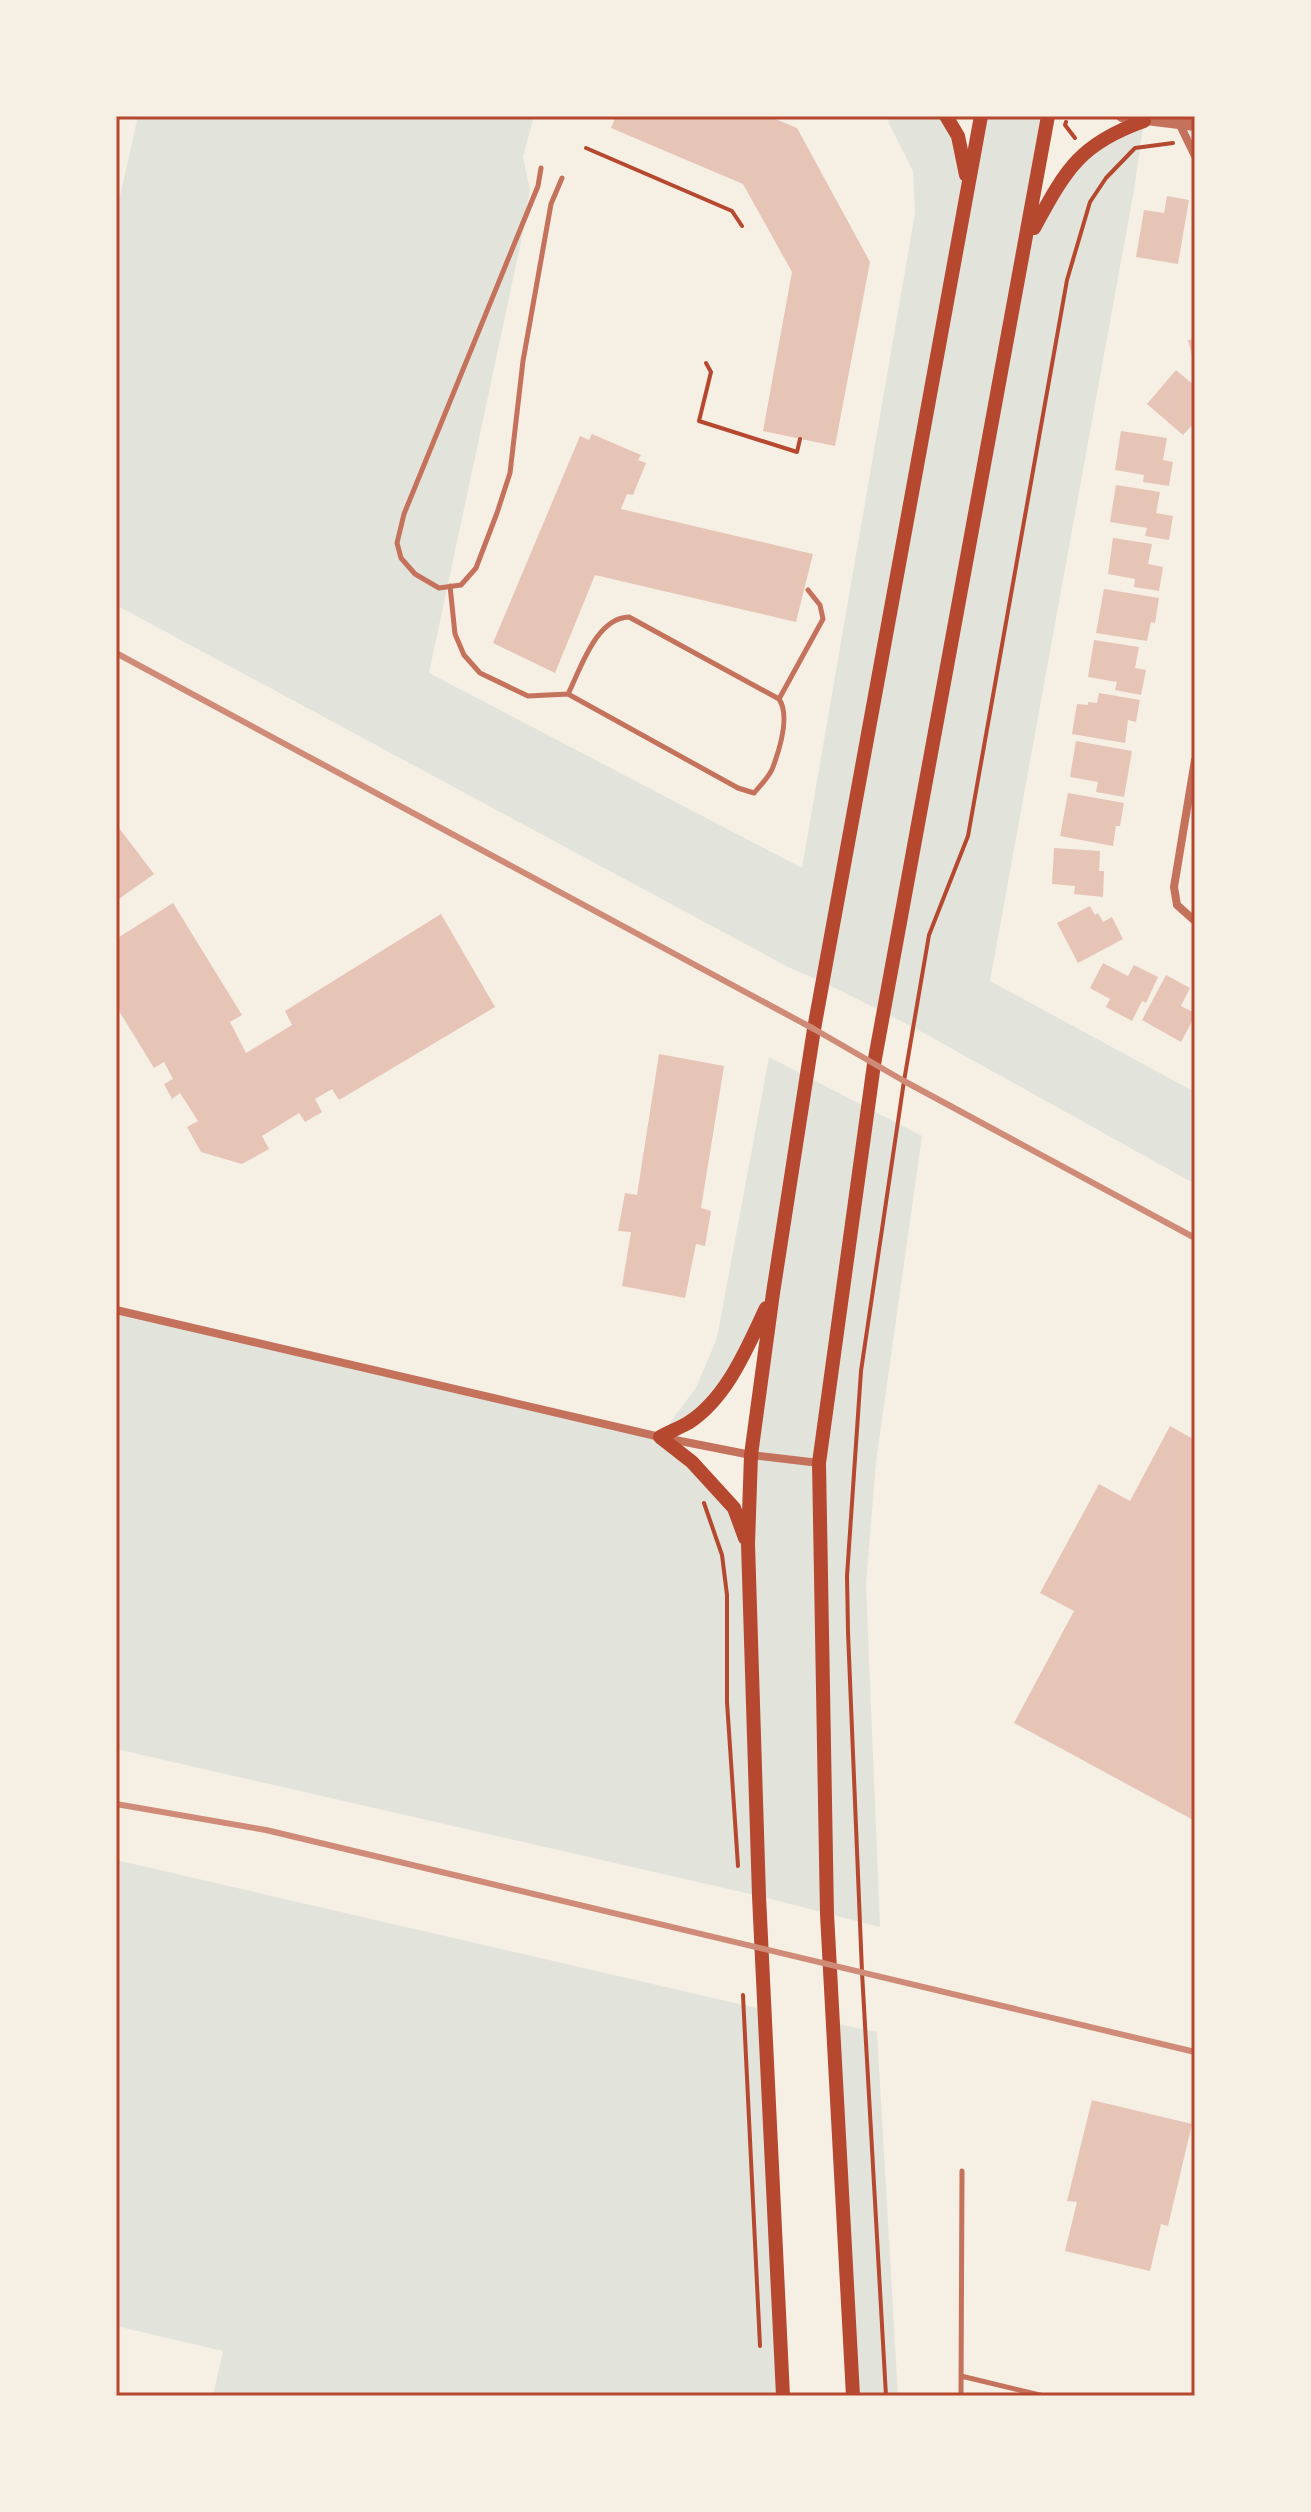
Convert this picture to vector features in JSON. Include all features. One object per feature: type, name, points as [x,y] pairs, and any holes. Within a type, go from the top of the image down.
[{"type":"main road","points":[[946,116],[958,136],[968,183]]},
{"type":"main road","points":[[783,2396],[759,1896],[748,1544],[751,1455],[814,1029],[981,116]]},
{"type":"main road","points":[[853,2396],[827,1914],[819,1463],[874,1064],[1048,116]]},
{"type":"main road","points":[[1028,238],[1059,182],[1085,151],[1115,131],[1144,121]]},
{"type":"main road","points":[[748,1544],[734,1508],[692,1462],[660,1437],[689,1422],[715,1399],[747,1350],[773,1293]]},
{"type":"street","points":[[1122,116],[1195,125]]},
{"type":"street","points":[[1180,125],[1195,156]]},
{"type":"street","points":[[1195,760],[1174,887],[1177,905],[1195,921]]},
{"type":"street","points":[[116,1310],[660,1437],[751,1455],[819,1463]]},
{"type":"lane","points":[[541,168],[538,186],[404,514],[397,543],[401,558],[415,574],[439,588],[461,585],[476,568],[510,473],[523,361],[551,204],[562,178]]},
{"type":"lane","points":[[450,586],[455,634],[464,655],[480,673],[528,696],[568,694],[738,788],[754,793],[773,769],[785,717],[785,707],[779,699],[629,617],[618,617],[600,631],[568,694]]},
{"type":"lane","points":[[779,699],[823,619],[820,605],[808,590]]},
{"type":"lane","points":[[961,2396],[962,2171]]},
{"type":"lane","points":[[961,2376],[1044,2396]]},
{"type":"path","points":[[886,2396],[862,1972],[848,1618],[847,1576],[861,1371],[929,935],[968,836],[1067,280],[1090,202],[1106,178],[1135,148],[1189,141]]},
{"type":"path","points":[[586,148],[732,211],[742,226]]},
{"type":"path","points":[[706,363],[711,372],[699,421],[797,452],[800,439]]},
{"type":"path","points":[[717,1489],[704,1504],[722,1555],[727,1595],[727,1702],[739,1877]]},
{"type":"path","points":[[743,1987],[761,2354]]},
{"type":"shaded area","points":[[138,116],[534,116],[523,157],[530,190],[522,237],[429,673],[802,868],[915,213],[913,171],[888,122],[891,116],[946,116],[967,180],[981,116],[1048,116],[1028,235],[1085,151],[1143,121],[1122,116],[1195,116],[1195,155],[1180,125],[1144,121],[990,981],[1195,1092],[1195,1184],[913,1027],[788,967],[116,605],[116,200],[119,200]]},
{"type":"shaded area","points":[[769,1057],[922,1136],[876,1462],[866,1584],[880,1927],[759,1896],[116,1749],[116,1310],[659,1437],[696,1388],[717,1338]],"holes":[[[773,1297],[746,1541],[717,1489],[660,1437],[715,1399]]]},
{"type":"shaded area","points":[[116,1860],[765,2010],[783,2396],[213,2396],[223,2351],[116,2326]]},
{"type":"shaded area","points":[[834,2023],[877,2032],[898,2396],[853,2396]]},
{"type":"building","points":[[616,116],[768,116],[797,128],[870,262],[835,446],[763,431],[792,272],[743,184],[611,128]]},
{"type":"building","points":[[1167,196],[1189,200],[1178,264],[1136,257],[1144,210],[1164,213]]},
{"type":"building","points":[[1195,339],[1195,364],[1194,364],[1188,340]]},
{"type":"building","points":[[1176,370],[1195,386],[1195,422],[1183,435],[1147,404]]},
{"type":"building","points":[[1121,431],[1167,438],[1163,460],[1173,462],[1169,486],[1143,482],[1144,475],[1115,470]]},
{"type":"building","points":[[592,434],[641,455],[638,460],[646,463],[633,495],[627,494],[621,509],[813,554],[796,622],[595,575],[555,673],[493,643],[580,436],[589,440]]},
{"type":"building","points":[[1116,485],[1160,492],[1156,513],[1173,516],[1169,540],[1145,536],[1147,528],[1110,522]]},
{"type":"building","points":[[1113,538],[1152,544],[1148,564],[1163,567],[1159,591],[1134,587],[1135,579],[1108,574]]},
{"type":"building","points":[[1104,589],[1159,598],[1155,623],[1151,622],[1147,641],[1096,633]]},
{"type":"building","points":[[1094,640],[1139,647],[1135,668],[1146,670],[1141,695],[1115,690],[1117,682],[1088,677]]},
{"type":"building","points":[[1099,693],[1140,700],[1136,722],[1128,720],[1125,743],[1072,734],[1077,704],[1097,703]]},
{"type":"building","points":[[1076,741],[1132,751],[1124,797],[1096,792],[1098,782],[1070,777]]},
{"type":"building","points":[[1068,793],[1124,803],[1113,846],[1060,836]]},
{"type":"building","points":[[116,824],[154,874],[116,901]]},
{"type":"building","points":[[1054,848],[1100,851],[1099,871],[1104,871],[1103,897],[1074,894],[1075,886],[1052,884]]},
{"type":"building","points":[[173,903],[242,1015],[230,1022],[246,1053],[292,1025],[285,1011],[441,914],[495,1007],[339,1100],[332,1089],[315,1099],[322,1112],[305,1122],[299,1113],[262,1136],[269,1149],[242,1164],[201,1152],[187,1127],[198,1121],[180,1093],[172,1099],[164,1084],[173,1079],[164,1062],[154,1068],[116,1006],[116,939]]},
{"type":"building","points":[[1090,906],[1103,922],[1112,917],[1123,939],[1078,963],[1057,923]]},
{"type":"building","points":[[1103,963],[1128,976],[1134,965],[1158,977],[1146,1003],[1142,1001],[1132,1021],[1106,1007],[1110,999],[1090,988]]},
{"type":"building","points":[[1166,975],[1190,988],[1181,1006],[1195,1013],[1195,1016],[1181,1042],[1142,1020]]},
{"type":"building","points":[[659,1054],[724,1066],[701,1208],[711,1211],[705,1246],[696,1244],[685,1298],[622,1286],[631,1232],[618,1231],[625,1193],[637,1195]]},
{"type":"building","points":[[1170,1426],[1195,1440],[1195,1821],[1014,1723],[1074,1611],[1040,1593],[1099,1484],[1130,1501]]},
{"type":"building","points":[[1092,2100],[1192,2124],[1168,2226],[1161,2224],[1150,2271],[1065,2251],[1077,2202],[1067,2201]]},
{"type":"railway","points":[[116,653],[1195,1238]]},
{"type":"railway","points":[[116,1804],[266,1830],[1195,2052]]}]
